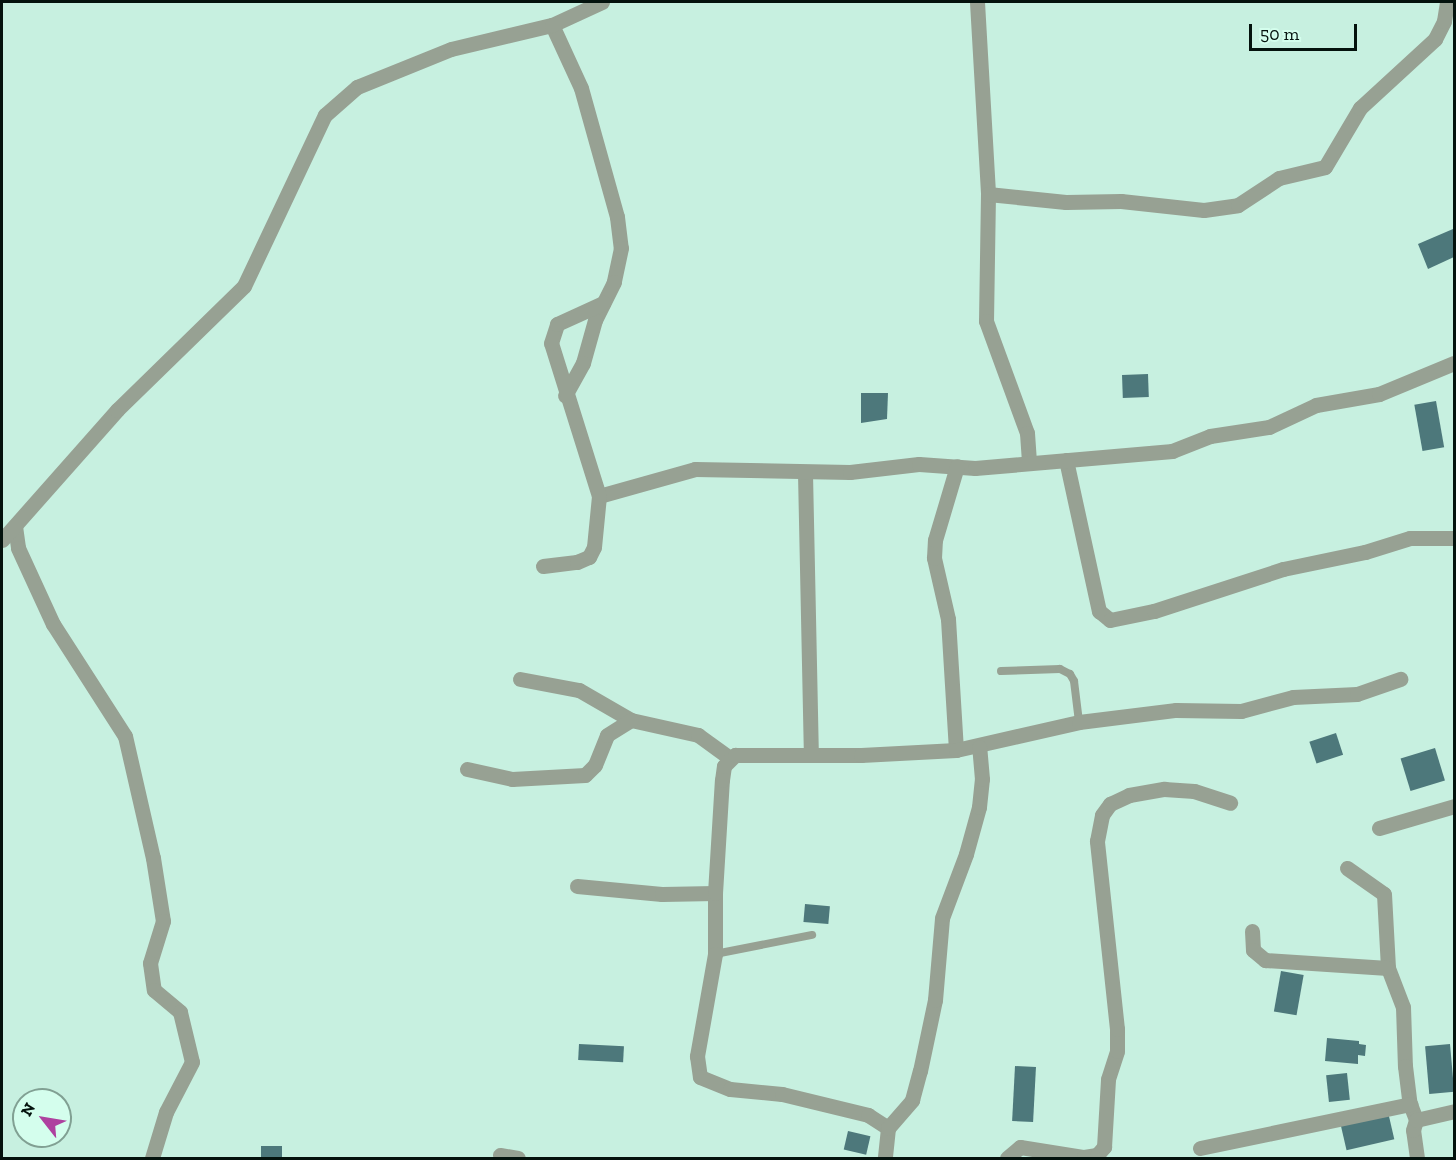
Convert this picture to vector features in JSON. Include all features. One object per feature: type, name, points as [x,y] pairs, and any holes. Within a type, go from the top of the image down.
[{"type":"street","points":[[2,540],[117,410],[244,286],[325,115],[357,87],[451,49],[552,26],[602,2]]},
{"type":"street","points":[[977,2],[988,194],[986,321],[1027,433],[1029,461]]},
{"type":"street","points":[[988,194],[1066,202],[1120,201],[1204,210],[1238,205],[1279,178],[1325,166],[1360,108],[1435,39],[1444,21],[1447,2]]},
{"type":"street","points":[[552,26],[581,88],[616,217],[621,248],[614,282],[603,303],[583,363],[565,395]]},
{"type":"street","points":[[543,566],[589,556],[594,547],[599,496],[565,395],[551,343],[557,324],[603,303]]},
{"type":"street","points":[[599,496],[695,469],[805,473],[850,472],[919,464],[957,466],[1172,451],[1210,436],[1256,431],[1316,405],[1379,394],[1455,363]]},
{"type":"street","points":[[1066,460],[1100,611],[1110,620],[1154,611],[1283,569],[1365,552],[1410,538],[1455,538]]},
{"type":"street","points":[[956,750],[948,619],[934,558],[935,540],[957,466]]},
{"type":"street","points":[[805,473],[811,755]]},
{"type":"street","points":[[15,526],[18,548],[52,624],[125,736],[153,858],[163,921],[150,963],[154,990],[180,1012],[192,1062],[166,1112],[153,1158]]},
{"type":"street","points":[[520,679],[579,690],[631,720],[698,735],[730,758],[956,750],[979,747],[1079,722],[1176,710],[1240,711],[1293,697],[1357,694],[1400,679]]},
{"type":"street","points":[[467,769],[512,778],[585,775],[595,765],[607,735],[631,720]]},
{"type":"street","points":[[885,1158],[888,1128],[912,1100],[920,1071],[935,1000],[942,918],[966,854],[979,807],[982,778],[979,747]]},
{"type":"street","points":[[730,758],[722,780],[715,893],[715,954],[697,1056],[700,1077],[730,1089],[841,1106],[868,1114],[888,1128]]},
{"type":"street","points":[[1008,1158],[1020,1147],[1084,1157],[1097,1155],[1104,1147],[1108,1079],[1117,1051],[1117,1029],[1097,841],[1102,815],[1110,804],[1129,795],[1164,789],[1194,791],[1230,803]]},
{"type":"street","points":[[1379,828],[1455,806]]},
{"type":"street","points":[[1347,868],[1384,894],[1388,968],[1402,1007],[1410,1104],[1416,1120],[1413,1130],[1417,1158]]},
{"type":"street","points":[[577,886],[662,894],[715,893]]},
{"type":"street","points":[[1252,931],[1252,950],[1265,960],[1388,968]]},
{"type":"street","points":[[1200,1148],[1410,1104]]},
{"type":"street","points":[[1416,1120],[1455,1111]]},
{"type":"street","points":[[500,1155],[518,1158]]},
{"type":"lane","points":[[1001,671],[1060,669],[1070,674],[1074,681],[1079,722]]},
{"type":"lane","points":[[715,954],[812,935]]},
{"type":"building","points":[[1453,229],[1454,257],[1428,269],[1418,244]]},
{"type":"building","points":[[1148,374],[1149,397],[1123,398],[1122,375]]},
{"type":"building","points":[[861,393],[888,393],[887,419],[861,423]]},
{"type":"building","points":[[1436,401],[1444,447],[1422,451],[1414,405]]},
{"type":"building","points":[[1336,733],[1343,755],[1316,764],[1309,742]]},
{"type":"building","points":[[1435,748],[1445,781],[1411,791],[1401,759]]},
{"type":"building","points":[[805,904],[830,906],[828,924],[803,922]]},
{"type":"building","points":[[1281,971],[1304,975],[1297,1015],[1274,1011]]},
{"type":"building","points":[[1327,1038],[1359,1041],[1359,1044],[1366,1045],[1365,1056],[1358,1055],[1358,1064],[1325,1061]]},
{"type":"building","points":[[579,1044],[624,1046],[623,1062],[578,1060]]},
{"type":"building","points":[[1450,1044],[1454,1092],[1429,1094],[1425,1046]]},
{"type":"building","points":[[1015,1066],[1036,1067],[1033,1122],[1012,1121]]},
{"type":"building","points":[[1347,1073],[1350,1100],[1329,1102],[1326,1075]]},
{"type":"building","points":[[1388,1112],[1394,1139],[1347,1150],[1340,1123]]},
{"type":"building","points":[[848,1131],[870,1136],[866,1155],[844,1150]]},
{"type":"building","points":[[261,1146],[282,1146],[282,1158],[261,1158]]}]
